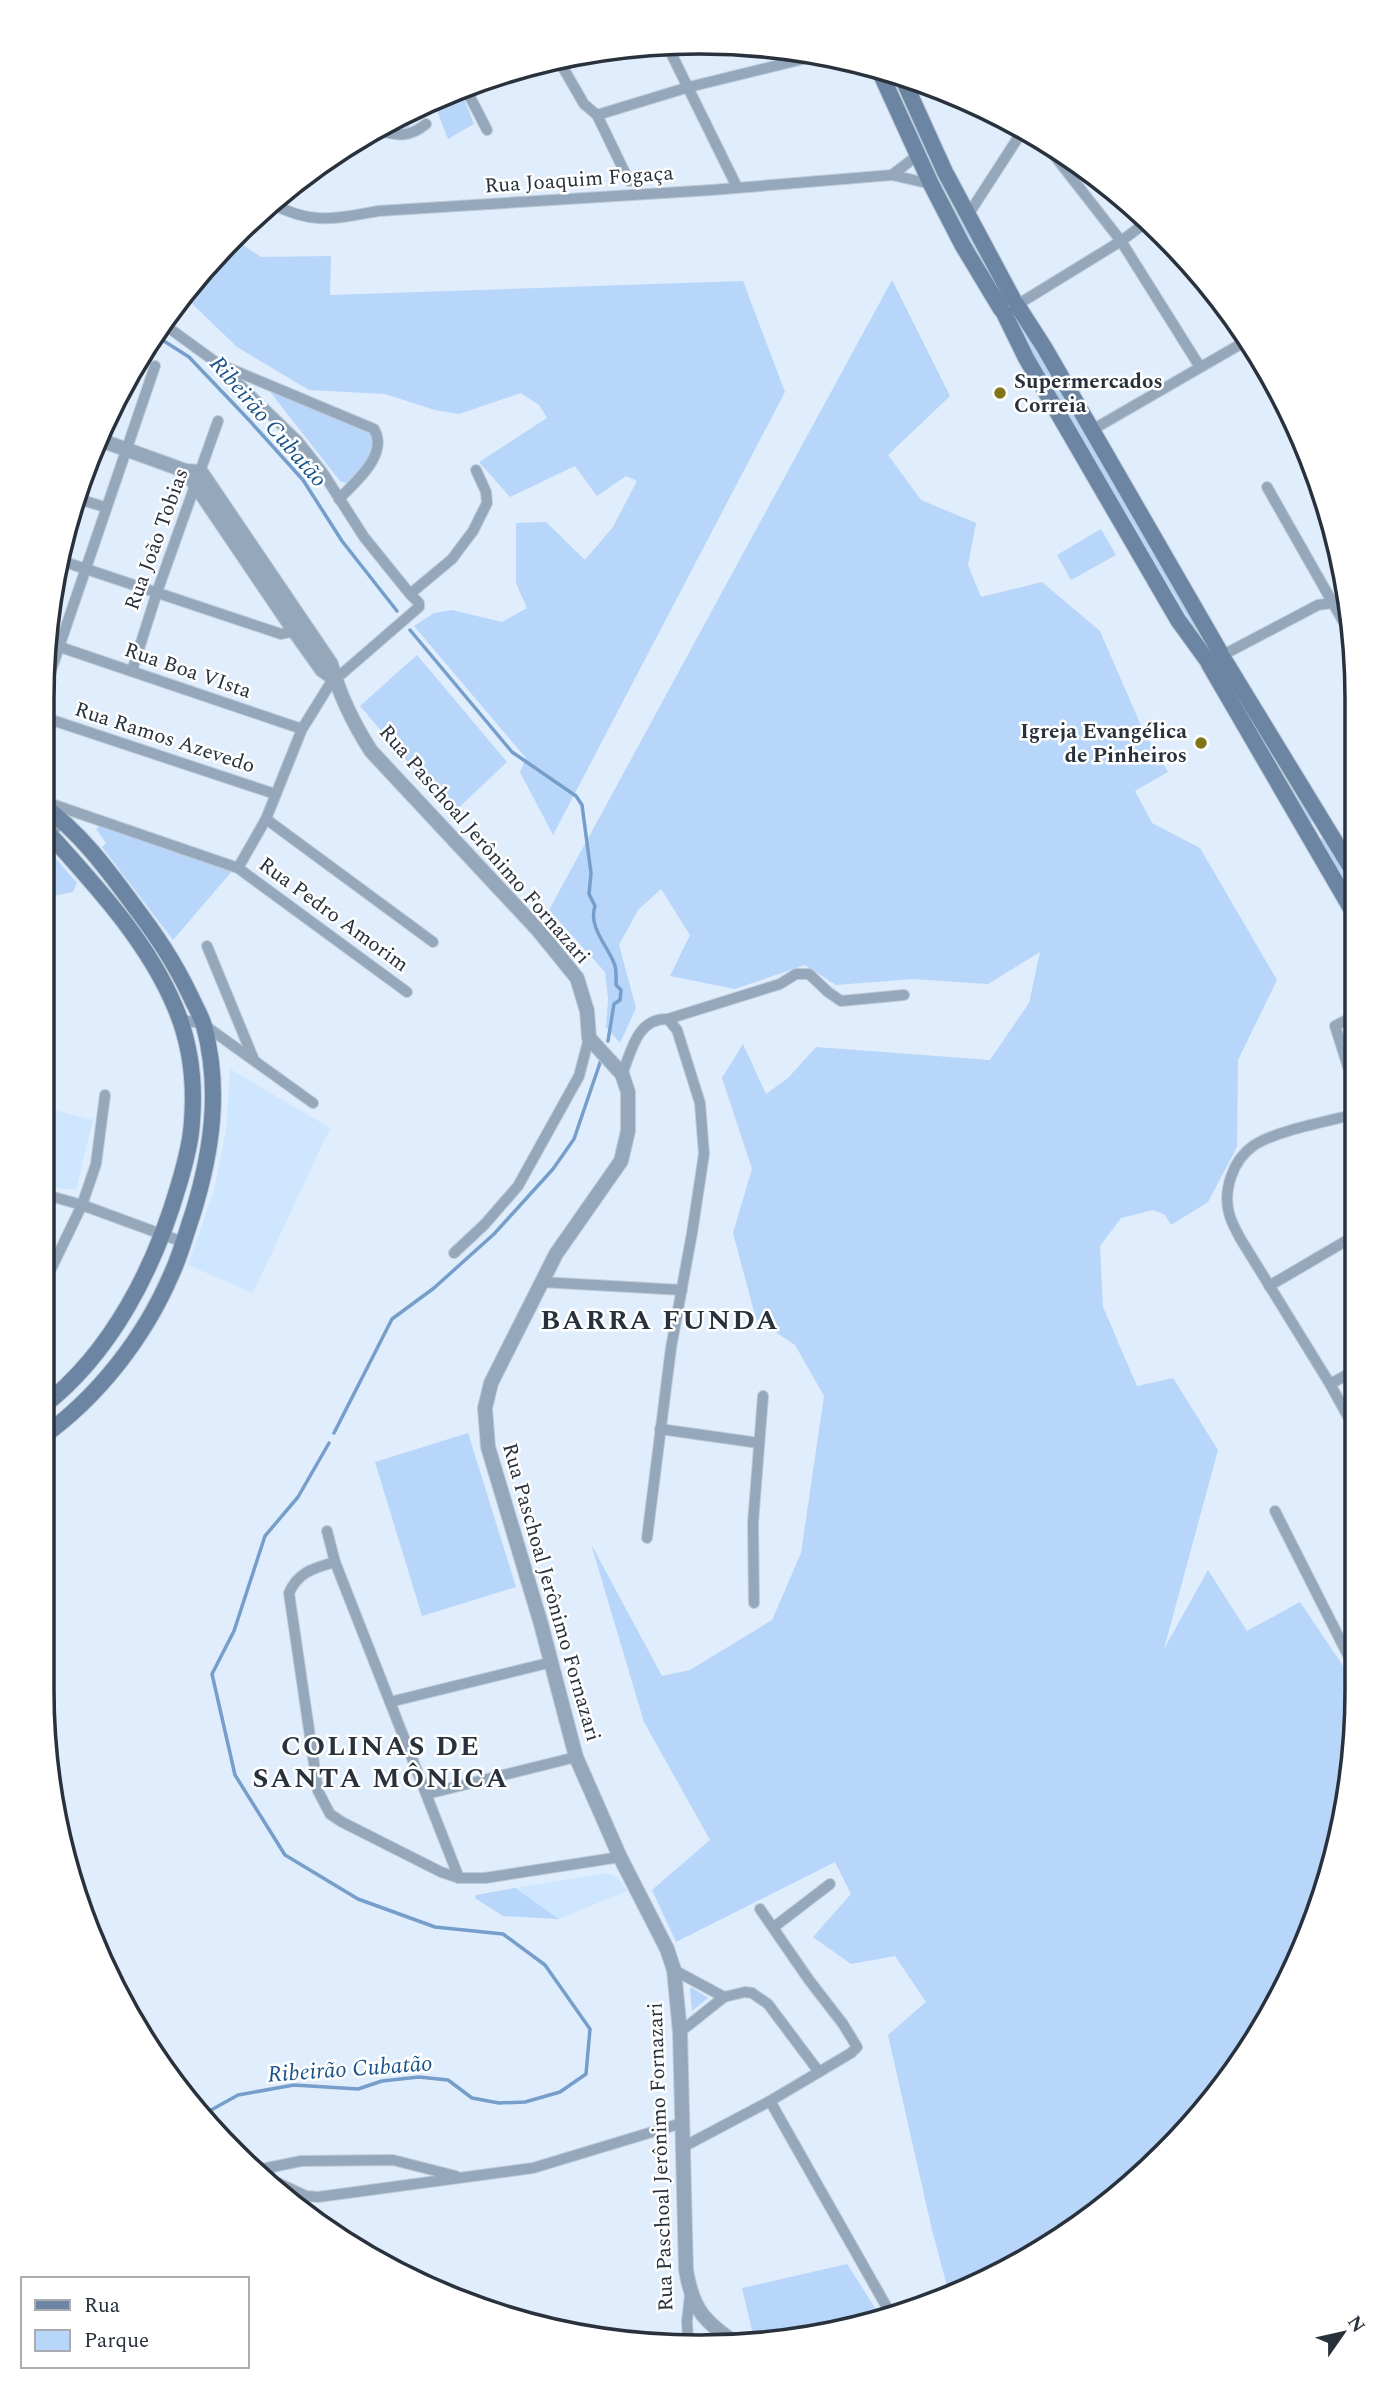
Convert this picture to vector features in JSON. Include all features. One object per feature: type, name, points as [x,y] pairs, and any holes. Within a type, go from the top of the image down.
[{"type":"main road","points":[[884,81],[963,246],[1009,307],[1092,429],[1345,898]]},
{"type":"main road","points":[[909,89],[1009,307],[1026,358],[1178,620],[1216,658],[1345,859]]},
{"type":"main road","points":[[54,814],[116,880],[168,952],[203,1024],[214,1084],[211,1144],[199,1194],[172,1274],[123,1358],[92,1393],[54,1426]]},
{"type":"main road","points":[[1310,836],[1325,827]]},
{"type":"main road","points":[[54,845],[101,892],[154,963],[176,1008],[192,1077],[192,1123],[186,1159],[149,1267],[96,1353],[54,1397]]},
{"type":"main road","points":[[177,1190],[199,1194]]},
{"type":"street","points":[[673,55],[737,187]]},
{"type":"street","points":[[597,115],[689,86],[793,61]]},
{"type":"street","points":[[564,69],[584,104],[597,115],[629,181]]},
{"type":"street","points":[[888,90],[896,85]]},
{"type":"street","points":[[471,96],[487,130]]},
{"type":"street","points":[[390,134],[396,136],[416,133],[426,124]]},
{"type":"street","points":[[968,215],[1017,139]]},
{"type":"street","points":[[892,175],[918,155]]},
{"type":"street","points":[[1063,167],[1121,241],[1200,367]]},
{"type":"street","name":"Rua Joaquim Fogaça","points":[[281,208],[292,214],[324,220],[378,211],[892,175],[931,184]]},
{"type":"street","points":[[1009,307],[1139,227]]},
{"type":"street","points":[[171,330],[217,363],[298,441],[378,557],[419,603],[419,607],[330,684],[302,729],[266,819],[238,868]]},
{"type":"street","points":[[1092,429],[1239,345]]},
{"type":"street","points":[[217,363],[376,432],[374,460],[339,499]]},
{"type":"street","points":[[56,658],[155,366]]},
{"type":"street","name":"Rua João Tobias","points":[[132,671],[156,592],[218,421]]},
{"type":"street","points":[[108,443],[199,478],[300,629],[322,670],[335,679]]},
{"type":"street","points":[[410,594],[452,559],[473,531],[487,503],[486,492],[476,470]]},
{"type":"street","points":[[1267,487],[1339,615]]},
{"type":"street","points":[[85,501],[105,508]]},
{"type":"street","points":[[69,563],[281,634],[300,629]]},
{"type":"street","points":[[1216,658],[1318,605],[1337,602]]},
{"type":"street","name":"Rua Boa VIsta","points":[[60,647],[302,729]]},
{"type":"street","name":"Rua Paschoal Jerônimo Fornazari","points":[[335,679],[353,723],[371,751],[538,930],[578,978],[587,1011],[589,1038]]},
{"type":"street","name":"Rua Ramos Azevedo","points":[[54,721],[275,794]]},
{"type":"street","name":"Rua Pedro Amorim","points":[[54,805],[238,868],[407,992]]},
{"type":"street","points":[[266,819],[433,942]]},
{"type":"street","points":[[54,828],[63,821]]},
{"type":"street","points":[[206,946],[254,1060]]},
{"type":"street","points":[[589,1038],[622,1074],[640,1029],[653,1020],[668,1019],[780,984],[796,974],[809,974],[841,1000],[904,995]]},
{"type":"street","points":[[179,1019],[203,1024],[313,1103]]},
{"type":"street","points":[[648,1538],[671,1348],[704,1154],[700,1103],[677,1030],[668,1019]]},
{"type":"street","points":[[1345,1021],[1335,1026],[1345,1057]]},
{"type":"street","points":[[454,1253],[485,1224],[517,1186],[579,1076],[589,1038]]},
{"type":"street","name":"Rua Paschoal Jerônimo Fornazari","points":[[622,1074],[628,1092],[628,1131],[621,1161],[556,1254],[491,1383],[485,1409],[488,1447],[552,1662],[576,1757],[620,1857],[667,1949],[674,1970],[680,2032],[686,2270],[690,2295],[688,2334]]},
{"type":"street","points":[[54,1264],[82,1205],[96,1164],[106,1095]]},
{"type":"street","points":[[1345,1117],[1265,1139],[1245,1153],[1229,1179],[1227,1198],[1229,1214],[1240,1238],[1345,1412]]},
{"type":"street","points":[[54,1197],[183,1242]]},
{"type":"street","points":[[1269,1286],[1345,1241]]},
{"type":"street","points":[[541,1282],[682,1290]]},
{"type":"street","points":[[1330,1384],[1345,1376]]},
{"type":"street","points":[[754,1603],[753,1523],[763,1396]]},
{"type":"street","points":[[660,1429],[759,1443]]},
{"type":"street","points":[[1275,1511],[1345,1649]]},
{"type":"street","points":[[327,1531],[335,1562],[460,1878]]},
{"type":"street","points":[[335,1562],[304,1572],[293,1583],[289,1593],[318,1791],[331,1814],[441,1872],[460,1878],[485,1878],[620,1857]]},
{"type":"street","points":[[390,1702],[552,1662]]},
{"type":"street","points":[[427,1794],[576,1757]]},
{"type":"street","points":[[774,1927],[830,1884]]},
{"type":"street","points":[[683,2147],[770,2101],[856,2050],[856,2043],[760,1909]]},
{"type":"street","points":[[674,1970],[724,1997]]},
{"type":"street","points":[[680,2032],[724,1997],[745,1992],[768,2004],[819,2072]]},
{"type":"street","points":[[770,2101],[887,2307]]},
{"type":"street","points":[[293,2190],[306,2196],[318,2197],[464,2178],[552,2163],[682,2123]]},
{"type":"street","points":[[267,2168],[301,2161],[393,2160],[464,2178]]},
{"type":"street","points":[[690,2295],[700,2313],[722,2334]]},
{"type":"shaded area","points":[[230,1069],[330,1128],[253,1293],[188,1265],[214,1190],[226,1132]]},
{"type":"shaded area","points":[[54,1110],[93,1120],[76,1189],[54,1187]]},
{"type":"shaded area","points":[[607,1873],[618,1878],[627,1891],[559,1919],[515,1888]]},
{"type":"green space","points":[[898,95],[903,96],[1003,297],[965,240]]},
{"type":"green space","points":[[464,99],[474,124],[448,139],[437,110]]},
{"type":"green space","points":[[413,122],[405,131],[398,129]]},
{"type":"green space","points":[[242,244],[261,257],[331,256],[330,295],[743,281],[785,392],[553,835],[520,772],[526,758],[414,626],[434,613],[452,610],[502,622],[527,608],[516,583],[516,523],[546,522],[585,560],[613,527],[637,481],[626,476],[597,496],[575,466],[510,497],[479,462],[547,418],[539,405],[521,393],[459,414],[435,410],[385,394],[309,390],[237,347],[191,303]]},
{"type":"green space","points":[[892,280],[950,396],[888,455],[921,500],[976,523],[968,565],[981,597],[1042,582],[1100,631],[1142,728],[1168,772],[1135,791],[1152,823],[1200,848],[1277,980],[1238,1060],[1237,1147],[1208,1202],[1171,1225],[1165,1215],[1153,1210],[1121,1218],[1100,1246],[1103,1307],[1137,1386],[1173,1378],[1218,1450],[1164,1649],[1208,1570],[1247,1631],[1300,1602],[1345,1669],[1339,1774],[1323,1857],[1296,1936],[1278,1975],[1236,2048],[1185,2115],[1125,2175],[1058,2226],[985,2268],[947,2286],[888,2035],[926,2002],[895,1956],[851,1964],[813,1937],[851,1894],[835,1862],[676,1942],[652,1890],[710,1840],[644,1722],[591,1544],[662,1676],[690,1670],[772,1620],[801,1553],[824,1396],[795,1345],[756,1319],[733,1233],[752,1169],[722,1078],[743,1044],[766,1094],[788,1078],[816,1047],[990,1060],[1029,1003],[1040,952],[988,984],[913,979],[836,985],[805,965],[735,989],[670,976],[690,935],[661,889],[638,910],[619,945],[636,1008],[620,1043],[606,1027],[608,999],[605,972],[549,910]]},
{"type":"green space","points":[[1018,319],[1212,647],[1205,647],[1014,322]]},
{"type":"green space","points":[[267,388],[372,434],[373,455],[349,484],[340,481]]},
{"type":"green space","points":[[1101,529],[1116,555],[1071,580],[1057,555]]},
{"type":"green space","points":[[417,655],[507,762],[452,814],[360,706]]},
{"type":"green space","points":[[1224,669],[1313,822],[1309,822],[1220,672]]},
{"type":"green space","points":[[102,824],[233,870],[173,940],[102,847],[106,843],[96,829]]},
{"type":"green space","points":[[1320,839],[1328,839],[1345,866],[1345,886],[1320,844]]},
{"type":"green space","points":[[54,856],[77,883],[73,892],[54,896]]},
{"type":"green space","points":[[468,1433],[516,1587],[422,1616],[375,1462]]},
{"type":"green space","points":[[515,1888],[559,1919],[503,1916],[475,1898],[476,1895]]},
{"type":"green space","points":[[691,1987],[708,1998],[692,2011],[690,1990]]},
{"type":"green space","points":[[847,2264],[877,2310],[825,2322],[752,2332],[742,2288]]},
{"type":"waterway","name":"Ribeirão Cubatão","points":[[163,341],[189,357],[303,480],[342,541],[397,611]]},
{"type":"waterway","name":"Ribeirão Cubatão","points":[[410,630],[512,752],[576,796],[582,805],[591,873],[589,894],[595,906],[594,921],[615,965],[616,985],[621,990],[620,1000],[614,1004],[608,1041]]},
{"type":"waterway","points":[[334,1433],[392,1319],[434,1288],[494,1234],[553,1169],[574,1139],[601,1060]]},
{"type":"waterway","name":"Ribeirão Cubatão","points":[[210,2110],[238,2095],[294,2085],[358,2089],[382,2081],[419,2077],[448,2080],[472,2098],[499,2103],[525,2102],[560,2092],[586,2074],[590,2029],[545,1965],[503,1934],[435,1927],[358,1899],[285,1855],[235,1775],[212,1674],[234,1631],[265,1536],[298,1497],[329,1443]]},
{"type":"place","name":"Supermercados Correia","points":[[1000,393]]},
{"type":"place","name":"Igreja Evangélica de Pinheiros","points":[[1201,743]]},
{"type":"district","name":"BARRA FUNDA","points":[[660,1319]]},
{"type":"district","name":"COLINAS DE SANTA MÔNICA","points":[[381,1761]]}]
